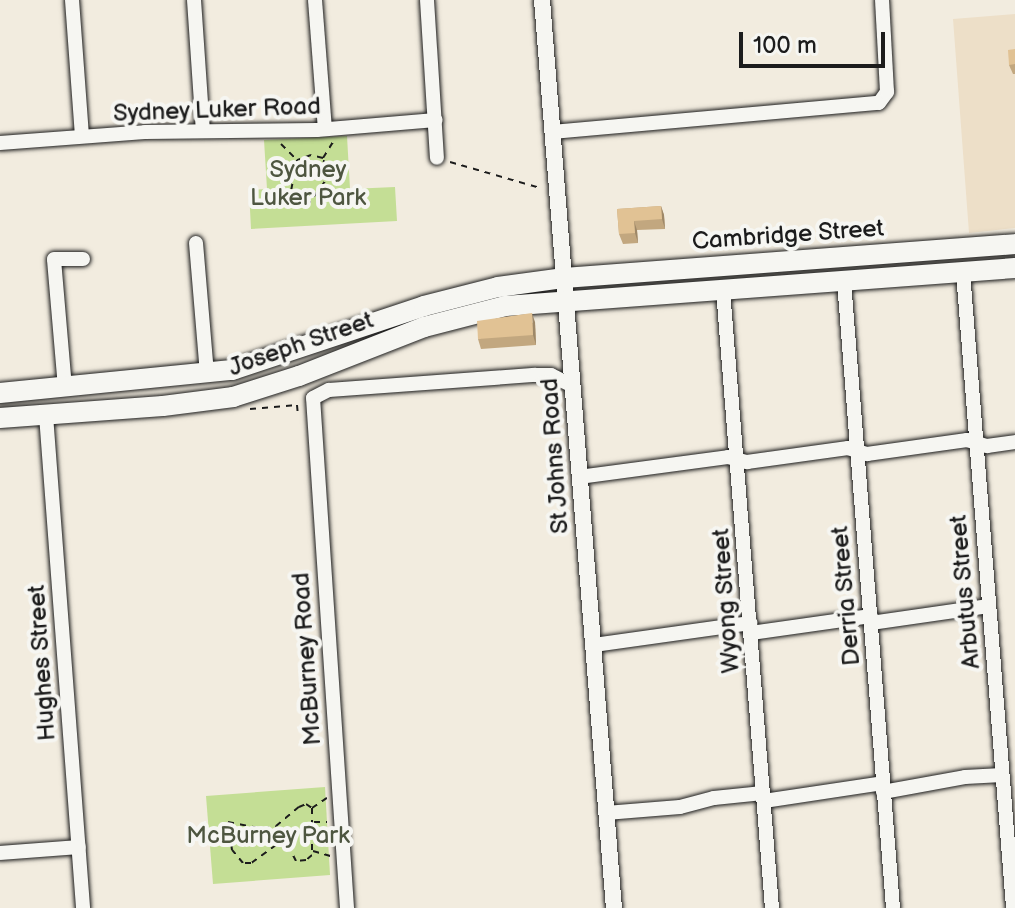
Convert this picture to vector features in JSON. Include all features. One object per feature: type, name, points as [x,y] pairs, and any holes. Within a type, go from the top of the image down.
[{"type":"highway","name":"Cambridge Street","points":[[564,278],[1015,244]]},
{"type":"highway","name":"Cambridge Street","points":[[566,299],[1015,268]]},
{"type":"highway","name":"Joseph Street","points":[[0,393],[207,375],[266,361],[455,297],[564,278]]},
{"type":"highway","name":"Joseph Street","points":[[0,418],[233,397],[299,376],[461,315],[566,299]]},
{"type":"main road","name":"St Johns Road","points":[[542,0],[614,908]]},
{"type":"street","points":[[72,0],[82,136]]},
{"type":"street","points":[[194,0],[203,131]]},
{"type":"street","points":[[315,0],[330,128]]},
{"type":"street","points":[[427,0],[437,158]]},
{"type":"street","points":[[552,132],[879,103],[887,92],[882,0]]},
{"type":"street","name":"Sydney Luker Road","points":[[0,143],[203,131],[280,132],[436,120]]},
{"type":"street","points":[[196,243],[207,375]]},
{"type":"street","points":[[65,388],[54,259],[83,259]]},
{"type":"street","name":"Arbutus Street","points":[[963,272],[989,606],[1007,780],[1013,908]]},
{"type":"street","name":"Derria Street","points":[[844,281],[893,908]]},
{"type":"street","name":"Wyong Street","points":[[723,290],[772,908]]},
{"type":"street","points":[[535,375],[561,363],[570,347]]},
{"type":"street","points":[[304,406],[329,390],[535,375],[551,375],[573,386]]},
{"type":"street","name":"McBurney Road","points":[[304,406],[347,908]]},
{"type":"street","name":"Hughes Street","points":[[46,415],[83,908]]},
{"type":"street","points":[[579,477],[636,471],[672,462],[728,457],[747,462],[848,448],[867,454],[976,442],[987,446],[1015,442]]},
{"type":"street","points":[[594,645],[989,606]]},
{"type":"street","points":[[606,813],[680,807],[714,798],[883,788],[965,777],[1007,780]]},
{"type":"street","points":[[0,853],[79,847]]},
{"type":"path","points":[[297,160],[291,192],[298,205],[307,206],[327,178],[323,158],[330,128]]},
{"type":"path","points":[[280,132],[281,145],[297,160]]},
{"type":"path","points":[[297,160],[311,155],[323,158]]},
{"type":"path","points":[[437,158],[540,188]]},
{"type":"path","points":[[298,416],[304,406]]},
{"type":"path","points":[[312,808],[338,792]]},
{"type":"path","points":[[306,804],[312,808],[312,851],[306,860],[296,861],[287,843],[276,845],[251,863],[243,863],[232,850],[226,831],[228,822],[263,829],[276,826],[299,807],[306,804]]},
{"type":"path","points":[[312,822],[340,821]]},
{"type":"path","points":[[276,826],[276,845]]},
{"type":"path","points":[[312,851],[343,860]]},
{"type":"shaded area","points":[[1015,14],[1015,228],[969,233],[953,19]]},
{"type":"green space","name":"Sydney Luker Park","points":[[347,136],[350,189],[395,187],[397,221],[251,229],[249,190],[267,189],[264,140]]},
{"type":"green space","name":"McBurney Park","points":[[325,787],[330,875],[213,884],[206,796]]},
{"type":"building","points":[[1015,49],[1015,64],[1009,65],[1008,50]]},
{"type":"building","points":[[661,206],[662,219],[634,221],[635,233],[619,234],[617,209]]},
{"type":"building","points":[[532,313],[533,335],[478,339],[477,321]]}]
